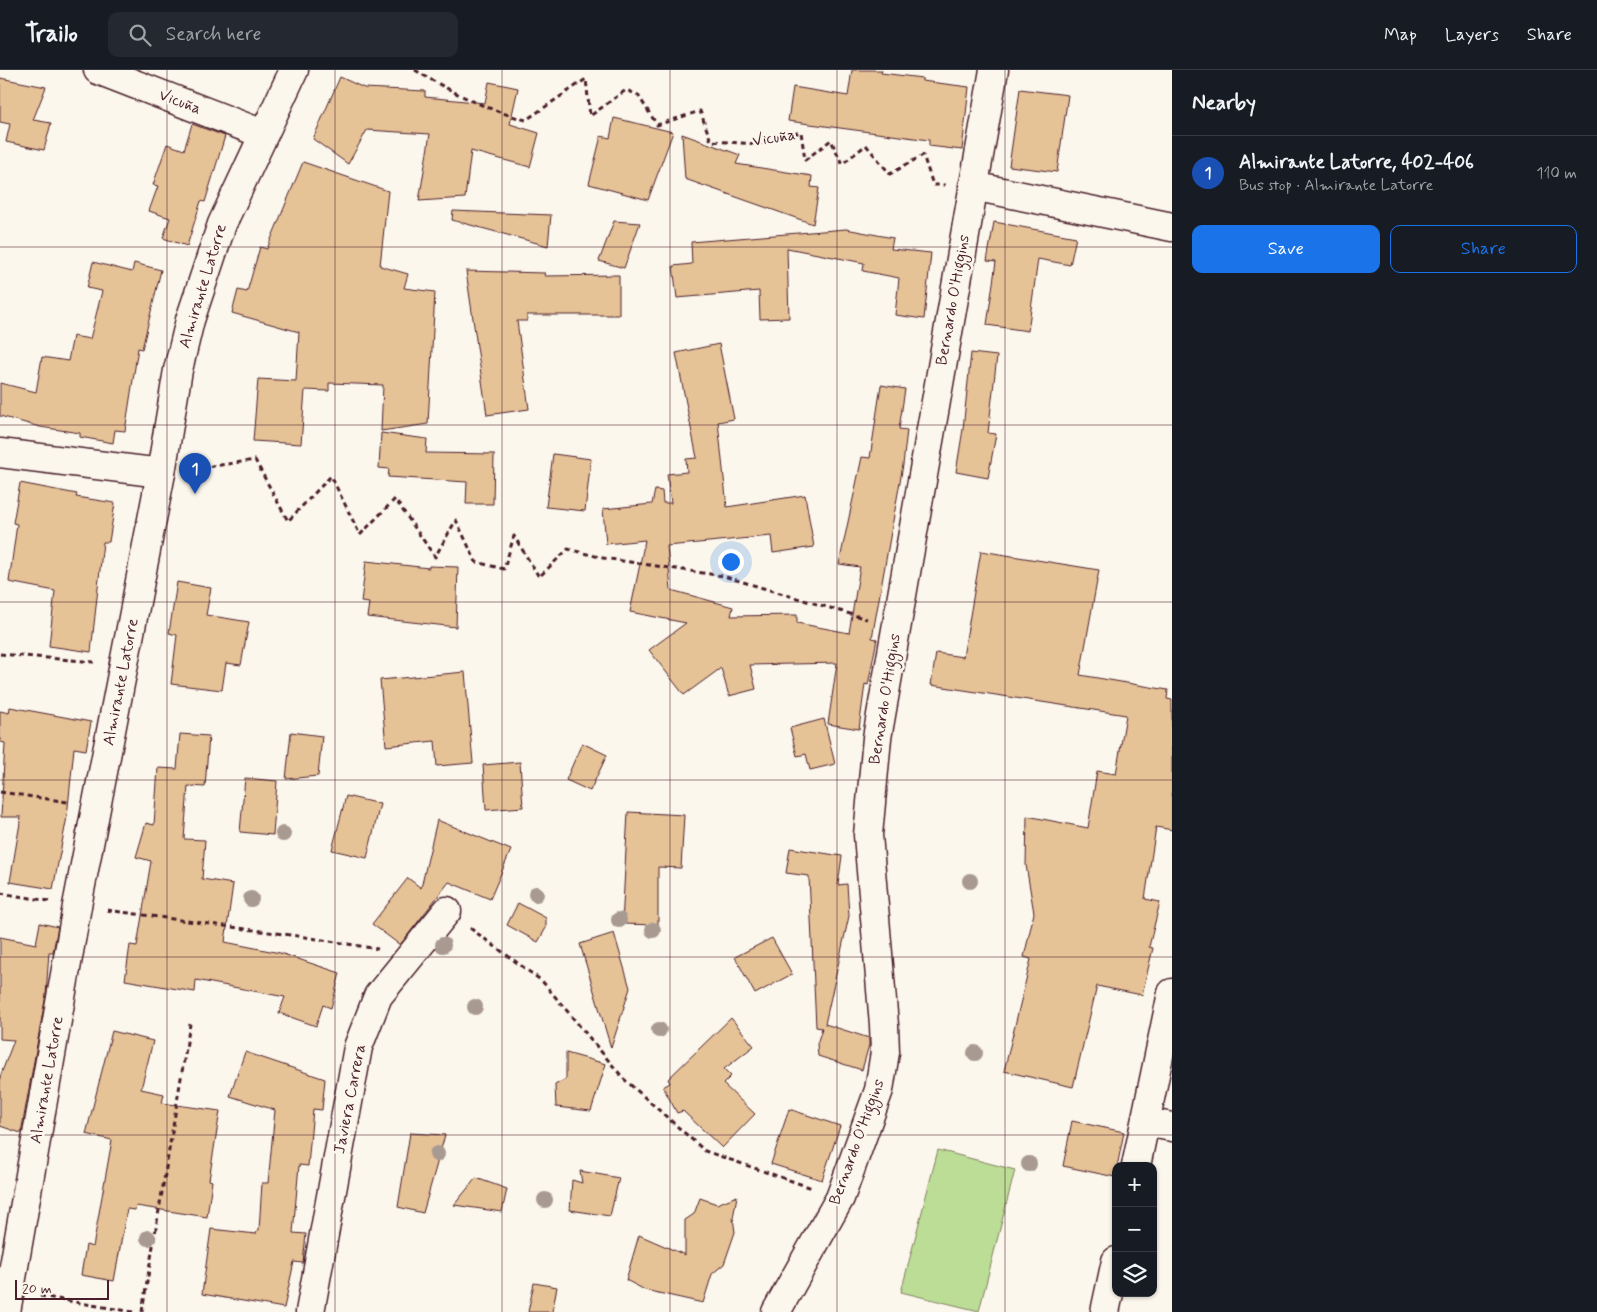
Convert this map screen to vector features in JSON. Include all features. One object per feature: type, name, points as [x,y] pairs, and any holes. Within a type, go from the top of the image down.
[{"type":"street","name":"Vicuña","points":[[98,70],[263,134]]},
{"type":"street","name":"Almirante Latorre","points":[[8,1301],[77,906],[125,664],[177,379],[190,320],[222,224],[294,70]]},
{"type":"street","name":"Bernardo O'Higgins","points":[[776,1312],[840,1198],[879,1090],[885,1052],[868,835],[877,738],[994,70]]},
{"type":"street","points":[[973,186],[1172,227]]},
{"type":"street","points":[[0,453],[161,473]]},
{"type":"street","name":"Javiera Carrera","points":[[310,1312],[358,1047],[378,996],[447,911]]},
{"type":"street","points":[[1137,1162],[1172,993]]},
{"type":"street","points":[[1146,1122],[1172,1127]]},
{"type":"street","points":[[1105,1312],[1112,1280]]},
{"type":"path","name":"Vicuña","points":[[415,70],[448,91],[477,101],[500,114],[526,120],[586,79],[590,116],[626,90],[638,95],[658,125],[700,111],[711,140],[758,144],[802,132],[805,160],[831,140],[842,164],[866,145],[890,174],[923,155],[933,185],[973,186]]},
{"type":"path","points":[[161,473],[255,460],[288,521],[331,476],[360,535],[395,499],[435,557],[456,520],[476,562],[504,569],[514,536],[539,577],[568,549],[603,558],[723,576],[896,628]]},
{"type":"path","points":[[0,654],[125,664]]},
{"type":"path","points":[[0,792],[96,807]]},
{"type":"path","points":[[0,893],[77,906],[305,937],[413,955]]},
{"type":"path","points":[[447,911],[542,981],[624,1078],[706,1151],[840,1198]]},
{"type":"path","points":[[142,1312],[190,1024]]},
{"type":"path","points":[[8,1301],[133,1312]]},
{"type":"green space","points":[[938,1150],[1015,1170],[979,1311],[901,1292]]},
{"type":"building","points":[[852,70],[882,70],[881,73],[922,78],[922,81],[969,87],[962,150],[929,146],[929,140],[788,121],[793,87],[848,96]]},
{"type":"building","points":[[340,77],[364,88],[425,91],[425,97],[485,103],[489,82],[518,88],[510,124],[539,133],[530,167],[471,151],[465,198],[419,201],[430,134],[367,130],[348,164],[313,139]]},
{"type":"building","points":[[0,78],[46,87],[33,120],[51,123],[44,150],[6,142],[10,124],[0,122]]},
{"type":"building","points":[[1020,89],[1068,95],[1057,172],[1009,166]]},
{"type":"building","points":[[614,118],[673,132],[648,200],[589,184],[601,136],[610,138]]},
{"type":"building","points":[[192,124],[225,136],[205,202],[201,201],[187,246],[163,238],[170,218],[149,211],[158,186],[153,185],[167,144],[184,150]]},
{"type":"building","points":[[682,134],[740,155],[736,164],[812,176],[811,187],[819,188],[813,224],[685,179]]},
{"type":"building","points":[[303,162],[388,191],[380,266],[408,274],[404,288],[435,292],[428,424],[381,431],[383,385],[329,383],[329,391],[305,390],[301,444],[253,441],[258,379],[296,381],[299,332],[232,313],[238,290],[247,292],[260,247],[267,249]]},
{"type":"building","points":[[453,211],[551,215],[548,246],[452,220]]},
{"type":"building","points":[[614,221],[640,223],[624,268],[599,261]]},
{"type":"building","points":[[994,222],[1076,237],[1070,265],[1038,259],[1028,331],[987,325],[996,262],[987,261]]},
{"type":"building","points":[[846,229],[893,238],[891,249],[931,253],[924,319],[895,315],[899,278],[863,271],[864,263],[787,248],[789,318],[760,319],[759,291],[677,298],[673,266],[692,264],[691,242]]},
{"type":"building","points":[[93,262],[132,272],[134,263],[161,270],[142,349],[138,348],[125,431],[115,430],[113,443],[80,437],[80,433],[40,427],[0,416],[0,383],[36,392],[42,357],[68,361],[73,336],[90,339],[102,291],[87,288]]},
{"type":"building","points":[[466,271],[545,273],[544,276],[619,275],[619,315],[527,315],[527,321],[517,321],[529,409],[487,415]]},
{"type":"building","points":[[719,344],[734,419],[718,422],[727,507],[805,495],[814,547],[773,553],[771,536],[667,546],[671,590],[733,607],[731,616],[797,615],[797,623],[849,633],[860,567],[839,564],[862,457],[870,458],[881,385],[905,389],[899,429],[907,430],[903,465],[872,638],[877,639],[868,685],[865,684],[859,729],[828,724],[837,663],[750,665],[756,689],[729,696],[721,668],[684,695],[649,650],[686,623],[630,612],[645,540],[606,544],[603,509],[652,504],[655,490],[662,491],[663,503],[671,503],[667,474],[687,472],[686,459],[697,458],[676,353]]},
{"type":"building","points":[[971,353],[997,356],[988,433],[996,434],[988,478],[956,472],[963,429]]},
{"type":"building","points":[[381,433],[427,439],[426,453],[494,454],[493,504],[466,504],[467,482],[388,477],[389,469],[379,468]]},
{"type":"building","points":[[553,454],[591,459],[585,511],[546,507]]},
{"type":"building","points":[[20,483],[77,494],[76,497],[115,503],[109,542],[103,542],[91,652],[49,646],[55,591],[9,582],[17,524],[13,523]]},
{"type":"building","points":[[981,551],[1099,570],[1080,675],[1168,690],[1167,699],[1172,700],[1172,830],[1156,827],[1145,899],[1160,902],[1149,947],[1153,948],[1142,995],[1097,986],[1073,1087],[1004,1071],[1031,959],[1024,957],[1034,913],[1026,865],[1027,816],[1088,828],[1097,771],[1116,774],[1126,715],[931,685],[936,653],[963,657]]},
{"type":"building","points":[[366,561],[429,568],[429,566],[458,567],[456,627],[367,617],[369,603],[361,602]]},
{"type":"building","points":[[177,582],[211,588],[206,615],[249,622],[241,665],[226,663],[222,690],[171,684],[177,635],[169,633]]},
{"type":"building","points":[[465,672],[473,763],[437,766],[435,741],[386,746],[380,680]]},
{"type":"building","points":[[10,707],[91,722],[86,750],[74,748],[67,817],[53,889],[10,882],[21,817],[1,817],[5,743],[0,742],[0,711],[9,713]]},
{"type":"building","points":[[824,719],[835,764],[810,770],[806,754],[797,756],[790,728]]},
{"type":"building","points":[[291,732],[322,736],[318,776],[286,779]]},
{"type":"building","points":[[180,734],[209,736],[205,787],[188,786],[184,839],[205,840],[202,879],[233,884],[225,942],[280,953],[340,973],[331,1008],[323,1005],[316,1026],[279,1013],[285,997],[196,980],[195,992],[125,980],[130,945],[137,946],[151,861],[136,857],[146,823],[154,825],[158,768],[177,769]]},
{"type":"building","points":[[582,743],[607,755],[590,791],[566,780]]},
{"type":"building","points":[[520,762],[523,807],[486,810],[483,765]]},
{"type":"building","points":[[245,778],[277,781],[273,835],[240,832]]},
{"type":"building","points":[[346,796],[380,804],[367,858],[332,850]]},
{"type":"building","points":[[628,812],[684,815],[681,868],[658,867],[658,925],[622,924]]},
{"type":"building","points":[[437,820],[511,850],[490,899],[449,882],[400,945],[372,924],[408,878],[421,888]]},
{"type":"building","points":[[790,848],[842,856],[838,885],[847,884],[849,916],[825,1024],[869,1038],[862,1070],[818,1056],[817,1044],[822,1028],[816,1027],[809,876],[786,873]]},
{"type":"building","points":[[518,903],[546,918],[546,928],[538,942],[507,925]]},
{"type":"building","points":[[40,923],[58,927],[53,952],[49,952],[46,995],[21,1133],[0,1126],[0,1077],[14,1040],[0,1039],[0,937],[36,944]]},
{"type":"building","points":[[614,933],[630,988],[611,1048],[580,944]]},
{"type":"building","points":[[772,938],[792,974],[755,994],[735,957]]},
{"type":"building","points":[[731,1018],[754,1046],[724,1069],[731,1076],[723,1084],[755,1114],[722,1148],[683,1111],[677,1113],[663,1087],[670,1083],[668,1079]]},
{"type":"building","points":[[112,1031],[153,1041],[141,1089],[164,1094],[162,1103],[220,1111],[209,1180],[212,1181],[207,1217],[136,1206],[135,1210],[127,1209],[114,1281],[81,1275],[86,1245],[93,1247],[112,1140],[86,1134]]},
{"type":"building","points":[[245,1052],[325,1079],[322,1110],[313,1109],[308,1166],[299,1165],[293,1233],[306,1234],[303,1263],[294,1262],[284,1308],[202,1294],[211,1229],[256,1234],[257,1230],[259,1230],[262,1183],[268,1183],[275,1110],[230,1096]]},
{"type":"building","points":[[566,1053],[606,1064],[591,1111],[556,1107],[555,1085],[566,1079]]},
{"type":"building","points":[[789,1109],[840,1126],[822,1180],[771,1164]]},
{"type":"building","points":[[1072,1121],[1124,1132],[1118,1162],[1112,1162],[1112,1176],[1063,1166]]},
{"type":"building","points":[[410,1133],[445,1135],[423,1213],[398,1207]]},
{"type":"building","points":[[580,1171],[619,1178],[610,1216],[570,1210],[572,1180],[582,1183]]},
{"type":"building","points":[[476,1178],[507,1189],[502,1212],[454,1205]]},
{"type":"building","points":[[737,1196],[733,1218],[735,1232],[724,1264],[712,1274],[703,1303],[645,1290],[626,1280],[639,1235],[685,1255],[685,1220],[694,1214],[700,1198],[717,1204]]},
{"type":"building","points":[[534,1283],[557,1287],[552,1312],[528,1312]]},
{"type":"place","name":"Almirante Latorre, 402-406","points":[[195,494]]}]
